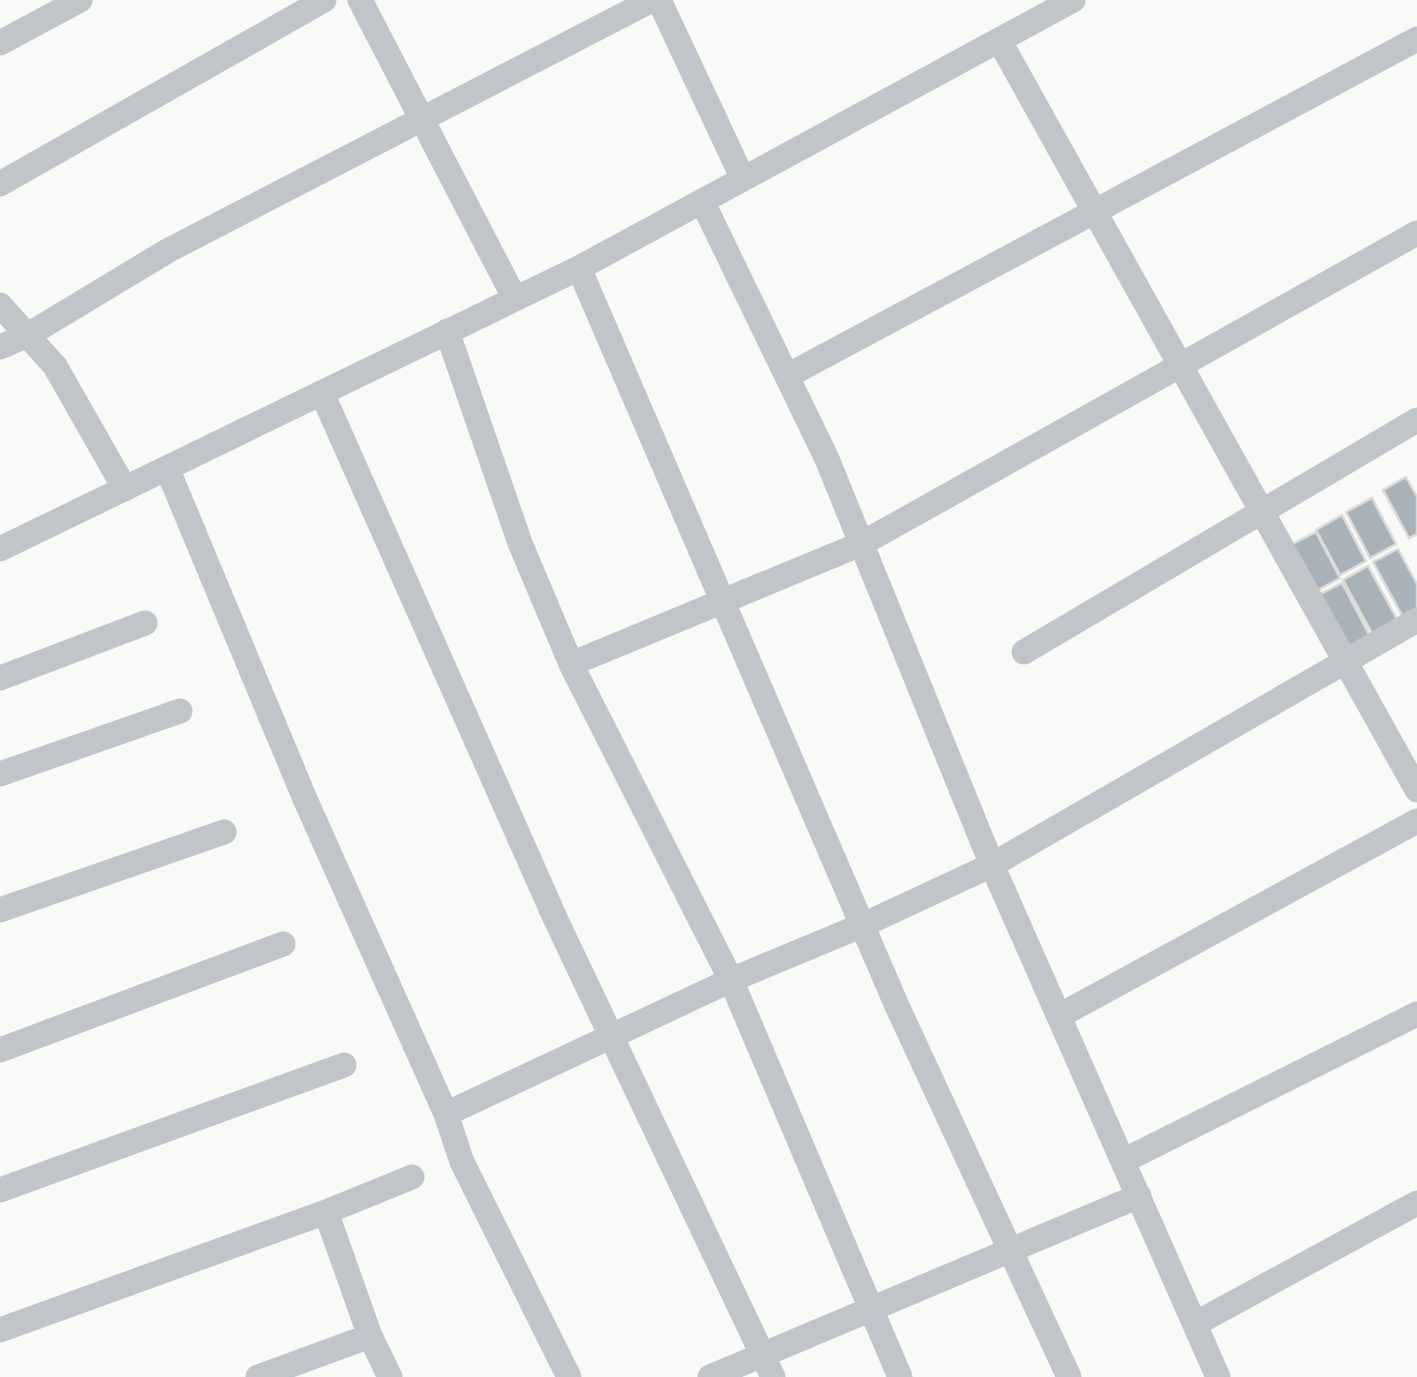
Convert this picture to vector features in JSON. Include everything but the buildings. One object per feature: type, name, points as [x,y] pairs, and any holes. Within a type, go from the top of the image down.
[{"type":"street","points":[[0,43],[80,0]]},
{"type":"street","points":[[0,184],[324,0]]},
{"type":"street","points":[[360,0],[515,299]]},
{"type":"street","points":[[0,347],[28,335],[169,250],[652,0]]},
{"type":"street","points":[[660,0],[743,179]]},
{"type":"street","points":[[0,549],[579,268],[999,40],[1058,3]]},
{"type":"street","points":[[787,376],[1417,39]]},
{"type":"street","points":[[999,40],[1417,790]]},
{"type":"street","points":[[702,201],[826,459],[992,865],[1218,1377]]},
{"type":"street","points":[[571,664],[861,544],[1417,232]]},
{"type":"street","points":[[579,268],[862,925],[1069,1377]]},
{"type":"street","points":[[0,305],[56,366],[125,489]]},
{"type":"street","points":[[447,331],[520,542],[571,664],[732,980],[900,1377]]},
{"type":"street","points":[[322,393],[610,1038],[768,1366]]},
{"type":"street","points":[[1024,652],[1417,420]]},
{"type":"street","points":[[167,468],[306,799],[446,1114],[462,1162],[569,1377]]},
{"type":"street","points":[[446,1114],[732,980],[992,865],[1417,620]]},
{"type":"street","points":[[0,678],[145,623]]},
{"type":"street","points":[[0,774],[180,711]]},
{"type":"street","points":[[1059,1016],[1417,820]]},
{"type":"street","points":[[0,910],[224,832]]},
{"type":"street","points":[[0,1050],[283,944]]},
{"type":"street","points":[[1123,1162],[1417,1014]]},
{"type":"street","points":[[0,1190],[344,1064]]},
{"type":"street","points":[[0,1330],[412,1178]]},
{"type":"street","points":[[710,1377],[768,1366],[871,1309],[1139,1196]]},
{"type":"street","points":[[1195,1324],[1417,1203]]},
{"type":"street","points":[[326,1212],[370,1336],[390,1377]]},
{"type":"street","points":[[258,1377],[370,1336]]}]
